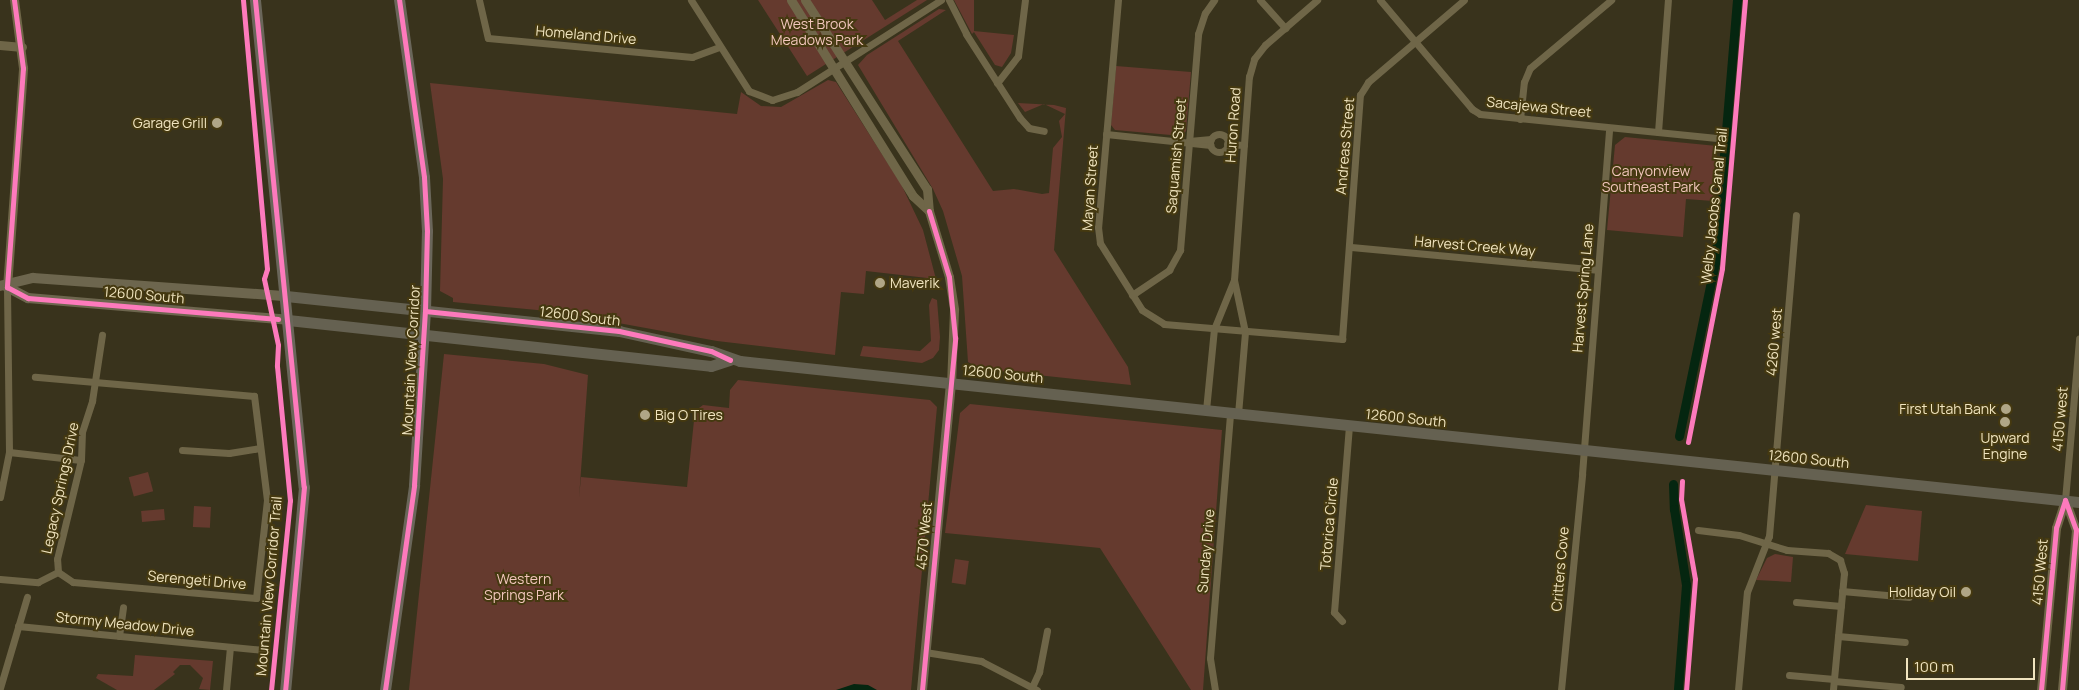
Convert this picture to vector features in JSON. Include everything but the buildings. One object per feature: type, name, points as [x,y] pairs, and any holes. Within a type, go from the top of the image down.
[{"type":"highway","points":[[255,0],[304,487],[285,690]]},
{"type":"highway","name":"Mountain View Corridor","points":[[385,690],[414,485],[424,335],[427,231],[424,177],[399,0]]},
{"type":"main road","name":"12600 South","points":[[3,286],[33,278],[286,296],[619,331],[711,351],[730,360],[1350,427],[2079,502]]},
{"type":"main road","name":"12600 South","points":[[3,286],[28,298],[288,320],[711,366],[730,360]]},
{"type":"main road","name":"4570 West","points":[[922,690],[951,384]]},
{"type":"street","points":[[0,497],[9,452],[4,368],[3,286],[22,90],[22,47],[14,0]]},
{"type":"street","name":"Homeland Drive","points":[[479,0],[488,38],[692,58],[719,47]]},
{"type":"street","points":[[691,0],[719,47],[749,91],[761,99],[783,99],[941,0]]},
{"type":"street","points":[[791,0],[840,65],[927,190],[930,211],[949,276],[954,310],[951,384]]},
{"type":"street","points":[[806,0],[913,196],[930,211]]},
{"type":"street","points":[[949,0],[997,83],[1024,124],[1044,131]]},
{"type":"street","points":[[997,83],[1018,56],[1025,0]]},
{"type":"street","name":"Mayan Street","points":[[1118,0],[1098,227],[1100,243],[1132,295],[1142,310],[1156,321],[1214,329],[1342,339]]},
{"type":"street","name":"Saquamish Street","points":[[1132,295],[1169,270],[1176,261],[1198,34],[1205,13],[1214,0]]},
{"type":"street","points":[[1260,0],[1285,28]]},
{"type":"street","name":"Huron Road","points":[[1234,413],[1245,332],[1234,280],[1249,77],[1254,59],[1317,0]]},
{"type":"street","name":"Sacajewa Street","points":[[1380,0],[1472,109],[1480,114],[1717,138]]},
{"type":"street","name":"Andreas Street","points":[[1342,339],[1360,95],[1368,82],[1464,0]]},
{"type":"street","points":[[1520,119],[1524,82],[1530,68],[1611,0]]},
{"type":"street","points":[[1658,132],[1668,0]]},
{"type":"street","points":[[0,45],[22,47]]},
{"type":"street","name":"Harvest Spring Lane","points":[[1583,451],[1609,128]]},
{"type":"street","points":[[1106,134],[1210,142],[1219,152],[1228,144],[1244,145]]},
{"type":"street","points":[[1210,142],[1214,135],[1223,135],[1228,144]]},
{"type":"street","name":"4260 west","points":[[1738,690],[1747,592],[1767,545],[1796,215]]},
{"type":"street","name":"Harvest Creek Way","points":[[1350,247],[1597,270]]},
{"type":"street","name":"Huron Road","points":[[1206,410],[1214,329],[1234,280]]},
{"type":"street","name":"Legacy Springs Drive","points":[[58,572],[57,559],[81,460],[82,432],[96,380],[102,335]]},
{"type":"street","name":"4150 west","points":[[2065,500],[2079,339]]},
{"type":"street","points":[[35,377],[96,380]]},
{"type":"street","name":"Serengeti Drive","points":[[58,572],[73,582],[256,598],[267,500],[254,396],[169,391],[96,380]]},
{"type":"street","name":"Sunday Drive","points":[[1215,690],[1210,658],[1234,413]]},
{"type":"street","name":"Totorica Circle","points":[[1342,621],[1334,612],[1350,427]]},
{"type":"street","points":[[182,450],[229,453],[260,448]]},
{"type":"street","name":"Critters Cove","points":[[1560,690],[1583,451]]},
{"type":"street","points":[[9,452],[81,460]]},
{"type":"street","points":[[2062,690],[2076,530],[2065,500]]},
{"type":"street","name":"4150 West","points":[[2041,690],[2056,528],[2065,500]]},
{"type":"street","points":[[1698,530],[1739,535],[1767,545],[1836,557],[1843,568],[1833,690]]},
{"type":"street","points":[[0,579],[38,582],[58,572]]},
{"type":"street","points":[[1842,591],[1909,597]]},
{"type":"street","points":[[0,688],[27,597]]},
{"type":"street","points":[[1796,602],[1841,606]]},
{"type":"street","points":[[119,636],[123,607]]},
{"type":"street","name":"Stormy Meadow Drive","points":[[18,626],[264,650]]},
{"type":"street","points":[[925,652],[981,661],[1034,689],[1047,631]]},
{"type":"street","points":[[1838,636],[1905,642]]},
{"type":"street","points":[[226,690],[230,647]]},
{"type":"street","points":[[1789,675],[1901,687]]},
{"type":"green space","name":"West Brook Meadows Park","points":[[758,0],[872,0],[885,20],[917,0],[927,0],[807,76]]},
{"type":"green space","points":[[954,0],[974,0],[974,31],[1014,35],[1011,53],[1002,67],[995,65],[974,32],[972,34]]},
{"type":"green space","points":[[939,9],[946,10],[898,41],[993,191],[1014,189],[1042,194],[1049,193],[1053,148],[1062,137],[1059,121],[1065,114],[1045,105],[1066,108],[1054,250],[1128,367],[1131,385],[980,369],[968,362],[962,276],[943,211],[933,189],[858,65],[867,55]]},
{"type":"green space","points":[[1116,66],[1191,72],[1186,131],[1182,136],[1115,130],[1111,125]]},
{"type":"green space","points":[[828,80],[836,82],[901,184],[923,230],[936,279],[866,271],[864,294],[841,292],[835,355],[717,341],[558,312],[453,302],[453,298],[440,291],[443,179],[430,83],[737,114],[741,92],[761,106],[781,107]]},
{"type":"green space","points":[[1018,103],[1043,104],[1025,112]]},
{"type":"green space","name":"Canyonview Southeast Park","points":[[1625,137],[1717,146],[1713,201],[1686,199],[1683,237],[1607,230],[1615,145]]},
{"type":"green space","points":[[932,298],[937,300],[940,337],[939,350],[933,358],[922,363],[860,356],[863,346],[920,351],[931,341],[929,305]]},
{"type":"green space","name":"Western Springs Park","points":[[444,354],[544,364],[588,375],[579,498],[581,477],[687,487],[695,411],[703,405],[729,408],[730,390],[738,380],[930,400],[937,407],[911,690],[409,690]]},
{"type":"green space","points":[[970,404],[1222,430],[1203,690],[1191,690],[1100,548],[945,533],[960,413]]},
{"type":"green space","points":[[148,472],[153,491],[134,496],[129,477]]},
{"type":"green space","points":[[1866,505],[1922,511],[1918,561],[1845,554]]},
{"type":"green space","points":[[194,506],[211,507],[210,528],[193,527]]},
{"type":"green space","points":[[164,509],[165,520],[142,522],[141,511]]},
{"type":"green space","points":[[1775,554],[1793,557],[1791,582],[1756,580],[1767,558]]},
{"type":"green space","points":[[955,559],[969,561],[966,585],[952,583]]},
{"type":"green space","points":[[135,655],[213,661],[210,690],[199,689],[203,678],[190,665],[180,665],[173,672],[175,674],[154,690],[117,690],[96,678],[98,674],[133,676]]},
{"type":"shaded area","points":[[854,684],[868,685],[877,690],[836,690]]},
{"type":"waterway","points":[[1679,436],[1715,262],[1737,0]]},
{"type":"waterway","points":[[1673,484],[1674,509],[1686,585],[1678,690]]},
{"type":"cycle path","points":[[14,0],[23,68],[7,287],[28,298],[278,319]]},
{"type":"cycle path","name":"Mountain View Corridor Trail","points":[[243,0],[267,269],[264,279],[278,345],[277,366],[290,500],[271,690]]},
{"type":"cycle path","points":[[255,0],[304,487],[285,690]]},
{"type":"cycle path","points":[[385,690],[414,485],[425,311],[427,231],[424,177],[399,0]]},
{"type":"cycle path","name":"Welby Jacobs Canal Trail","points":[[1688,442],[1722,268],[1745,0]]},
{"type":"cycle path","points":[[922,690],[955,338],[949,277],[929,211]]},
{"type":"cycle path","points":[[425,311],[619,331],[711,351],[730,360]]},
{"type":"cycle path","points":[[1682,481],[1681,499],[1695,579],[1686,690]]},
{"type":"cycle path","points":[[2041,690],[2056,528],[2065,500]]},
{"type":"cycle path","points":[[2062,690],[2076,530],[2065,500]]},
{"type":"place","name":"Garage Grill","points":[[217,123]]},
{"type":"place","name":"Maverik","points":[[880,283]]},
{"type":"place","name":"First Utah Bank","points":[[2006,409]]},
{"type":"place","name":"Big O Tires","points":[[645,415]]},
{"type":"place","name":"Upward Engine","points":[[2005,422]]},
{"type":"place","name":"Holiday Oil","points":[[1966,592]]}]
